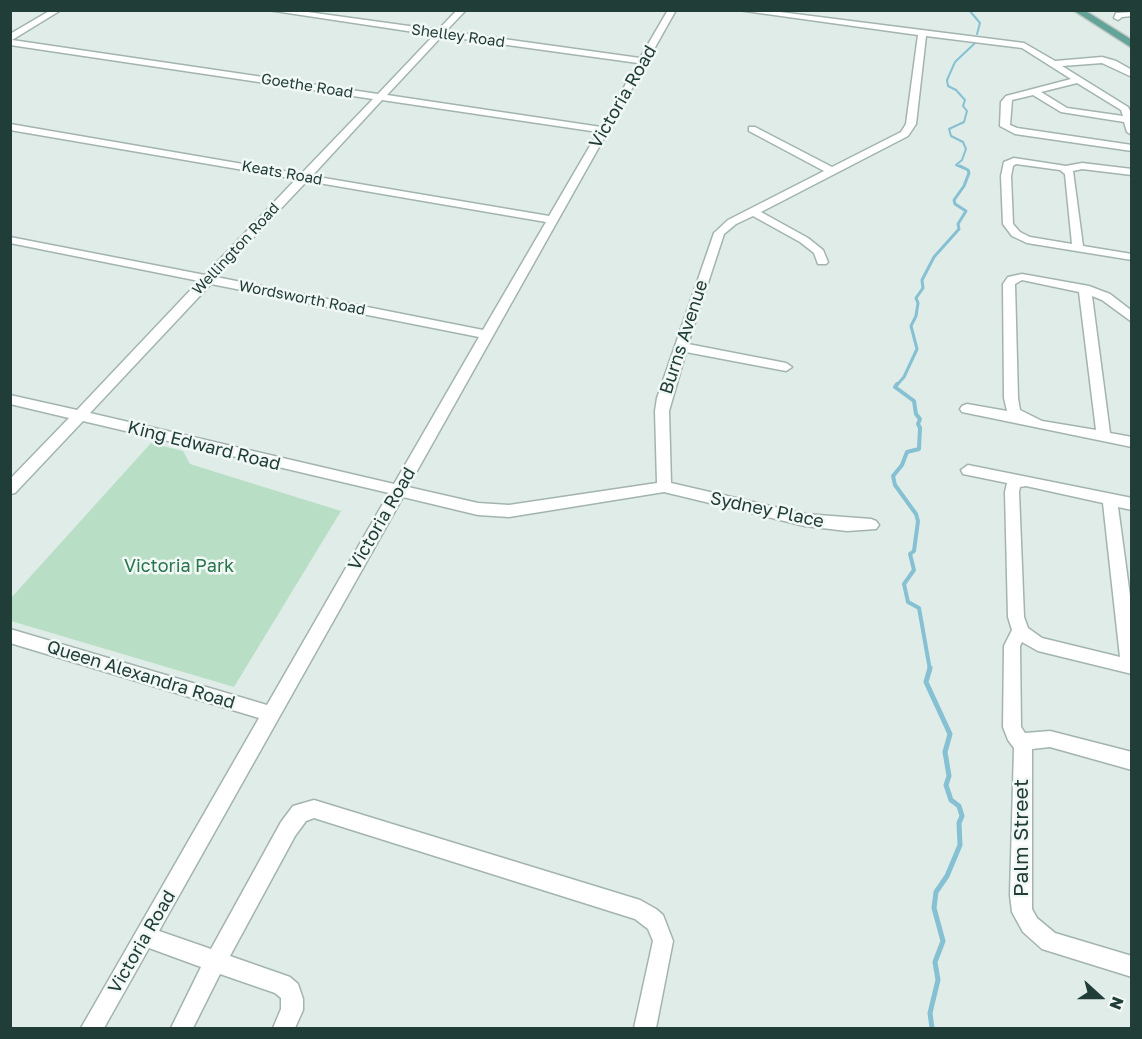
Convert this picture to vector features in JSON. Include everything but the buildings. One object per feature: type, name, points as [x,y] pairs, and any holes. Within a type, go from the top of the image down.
[{"type":"main road","points":[[1077,10],[1131,43]]},
{"type":"main road","points":[[1085,10],[1131,43]]},
{"type":"street","points":[[10,40],[57,10]]},
{"type":"street","name":"Shelley Road","points":[[272,10],[644,60]]},
{"type":"street","name":"Wellington Road","points":[[10,489],[462,10]]},
{"type":"street","name":"Victoria Road","points":[[92,1029],[672,10]]},
{"type":"street","points":[[742,10],[1010,43],[1030,49],[1128,109],[1131,132]]},
{"type":"street","points":[[1131,14],[1117,17],[1131,22]]},
{"type":"street","name":"Burns Avenue","points":[[664,487],[662,411],[664,398],[719,233],[732,222],[901,136],[909,129],[922,32]]},
{"type":"street","name":"Goethe Road","points":[[10,40],[604,130]]},
{"type":"street","points":[[1055,64],[1102,60],[1113,63],[1131,74]]},
{"type":"street","points":[[1078,80],[1007,99],[1005,124],[1009,129],[1131,148]]},
{"type":"street","points":[[1033,91],[1064,111],[1129,120]]},
{"type":"street","name":"Keats Road","points":[[10,127],[553,220]]},
{"type":"street","points":[[752,129],[831,171]]},
{"type":"street","points":[[1131,172],[1094,167],[1062,168],[1019,161],[1010,162],[1006,169],[1008,224],[1016,234],[1027,240],[1131,256]]},
{"type":"street","points":[[1062,168],[1071,176],[1078,248]]},
{"type":"street","points":[[752,212],[804,240],[819,252],[822,262]]},
{"type":"street","name":"Wordsworth Road","points":[[10,240],[488,335]]},
{"type":"street","points":[[1019,415],[1011,398],[1009,284],[1012,279],[1022,277],[1085,289],[1106,297],[1131,318]]},
{"type":"street","points":[[1085,289],[1104,437]]},
{"type":"street","points":[[680,347],[786,367]]},
{"type":"street","name":"King Edward Road","points":[[10,399],[397,492]]},
{"type":"street","points":[[967,409],[1019,415],[1131,442]]},
{"type":"street","points":[[968,470],[1016,482],[1131,504]]},
{"type":"street","points":[[1016,482],[1012,492],[1016,617],[1025,635],[1046,646],[1131,667],[1110,500]]},
{"type":"street","points":[[397,492],[495,512],[664,487]]},
{"type":"street","name":"Sydney Place","points":[[664,487],[815,521],[871,525]]},
{"type":"street","points":[[1025,635],[1015,637],[1012,646],[1012,727],[1014,734],[1023,745],[1029,740],[1050,739],[1131,761]]},
{"type":"street","name":"Queen Alexandra Road","points":[[10,636],[272,714]]},
{"type":"street","name":"Palm Street","points":[[1023,745],[1020,871],[1022,912],[1030,925],[1050,942],[1131,967]]},
{"type":"street","points":[[182,1029],[216,960],[288,829],[300,813],[314,808],[640,910],[649,916],[656,922],[663,941],[645,1029]]},
{"type":"street","points":[[146,936],[282,985],[290,992],[291,1010],[284,1029]]},
{"type":"green space","name":"Victoria Park","points":[[151,443],[183,451],[190,464],[341,511],[234,687],[11,621],[11,598]]},
{"type":"waterway","points":[[969,10],[980,23],[977,34]]},
{"type":"waterway","points":[[963,168],[956,165],[962,160],[966,149],[963,142],[951,136],[949,129],[964,122],[967,111],[963,106],[965,100],[956,90],[948,86],[947,80],[955,62],[975,43]]},
{"type":"waterway","points":[[896,386],[904,377],[917,349],[911,326],[916,316],[918,303],[916,298],[923,288],[922,280],[934,257],[959,229],[958,224],[966,211],[955,204],[954,200],[964,186],[969,173],[960,166]]},
{"type":"waterway","points":[[897,384],[895,387],[914,401],[916,414],[920,419],[918,424],[920,428],[919,449],[907,452],[902,465],[893,476],[895,485],[916,514],[918,521],[914,551],[910,554],[914,570],[904,584],[908,602],[919,608],[930,669]]},
{"type":"waterway","points":[[930,669],[926,682],[950,734],[945,752],[949,776],[946,785],[951,800],[959,806],[962,816],[959,823],[960,845],[947,876],[936,892],[934,908],[943,941],[935,962],[938,980],[930,1013],[932,1028]]}]
